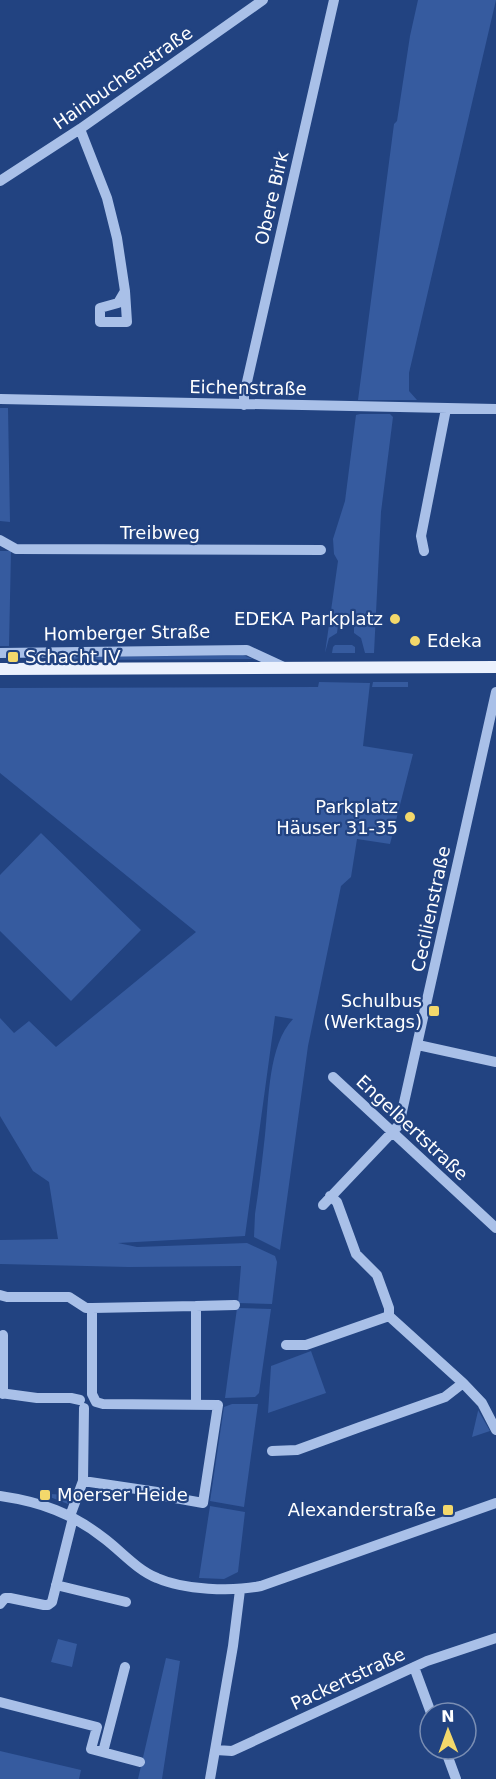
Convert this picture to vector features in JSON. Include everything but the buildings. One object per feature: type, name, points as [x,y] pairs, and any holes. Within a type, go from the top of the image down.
[{"type":"main road","name":"Homberger Straße","points":[[0,669],[496,667]]},
{"type":"street","name":"Hainbuchenstraße","points":[[0,181],[80,129],[263,0]]},
{"type":"street","name":"Obere Birk","points":[[244,405],[244,395],[334,0]]},
{"type":"street","points":[[80,129],[113,217],[123,268],[124,291]]},
{"type":"street","name":"Eichenstraße","points":[[0,399],[496,410]]},
{"type":"street","points":[[424,551],[421,536],[446,409]]},
{"type":"street","name":"Treibweg","points":[[0,540],[16,549],[321,550]]},
{"type":"street","name":"Homberger Straße","points":[[0,653],[247,650],[286,668]]},
{"type":"street","name":"Cecilienstraße","points":[[393,1132],[399,1125],[418,1045],[496,692]]},
{"type":"street","points":[[418,1045],[496,1062]]},
{"type":"street","name":"Engelbertstraße","points":[[333,1077],[496,1228]]},
{"type":"street","points":[[393,1132],[326,1200],[337,1202],[356,1254],[377,1275],[389,1308],[389,1316],[482,1403],[496,1430]]},
{"type":"street","points":[[0,1295],[69,1297],[86,1308],[235,1305]]},
{"type":"street","points":[[196,1306],[196,1404]]},
{"type":"street","points":[[92,1308],[94,1398]]},
{"type":"street","points":[[286,1345],[306,1345],[389,1316]]},
{"type":"street","points":[[3,1335],[2,1393],[37,1398],[71,1398],[82,1404]]},
{"type":"street","points":[[272,1451],[297,1450],[445,1397],[463,1383]]},
{"type":"street","points":[[0,1604],[5,1598],[44,1605],[52,1602],[71,1517],[83,1482],[82,1397],[94,1398],[103,1404],[218,1405],[203,1503],[164,1496],[157,1492],[83,1482]]},
{"type":"street","points":[[0,1496],[43,1504],[71,1517],[105,1539],[156,1578],[197,1587],[240,1590],[261,1586],[496,1503]]},
{"type":"street","points":[[56,1585],[126,1602]]},
{"type":"street","points":[[210,1779],[233,1646],[240,1590]]},
{"type":"street","name":"Packertstraße","points":[[216,1750],[232,1751],[414,1667],[496,1638]]},
{"type":"street","points":[[103,1752],[125,1667]]},
{"type":"street","points":[[414,1667],[427,1701]]},
{"type":"street","points":[[0,1702],[109,1730]]},
{"type":"street","points":[[97,1727],[91,1749],[140,1762]]},
{"type":"street","points":[[449,1761],[456,1779]]},
{"type":"shaded area","points":[[418,0],[496,0],[409,373],[409,391],[417,400],[358,400],[394,124],[397,121]]},
{"type":"shaded area","points":[[0,408],[8,408],[10,522],[0,521]]},
{"type":"shaded area","points":[[390,414],[393,417],[381,512],[374,653],[365,653],[361,638],[354,633],[354,626],[338,625],[337,633],[329,638],[325,653],[338,561],[334,554],[333,539],[345,501],[356,415]]},
{"type":"shaded area","points":[[0,551],[11,551],[9,646],[0,646]]},
{"type":"shaded area","points":[[335,645],[352,645],[355,647],[355,653],[332,653]]},
{"type":"shaded area","points":[[243,655],[253,659],[74,660],[63,656]]},
{"type":"shaded area","points":[[319,682],[370,683],[363,746],[413,754],[390,844],[357,839],[351,877],[341,886],[308,1046],[280,1250],[254,1237],[271,1074],[279,1043],[293,1019],[275,1016],[245,1236],[118,1243],[137,1247],[247,1243],[275,1256],[277,1262],[272,1304],[238,1303],[241,1266],[129,1267],[0,1264],[0,1240],[58,1239],[49,1182],[33,1171],[0,1116],[0,1018],[14,1033],[29,1021],[56,1047],[196,932],[0,773],[0,688],[318,687]]},
{"type":"shaded area","points":[[373,682],[408,682],[408,687],[372,687]]},
{"type":"shaded area","points":[[41,833],[141,930],[71,1001],[0,931],[0,875]]},
{"type":"shaded area","points":[[237,1308],[271,1309],[259,1393],[255,1397],[225,1398]]},
{"type":"shaded area","points":[[311,1351],[326,1393],[268,1413],[271,1366]]},
{"type":"shaded area","points":[[232,1404],[258,1404],[244,1507],[210,1501],[224,1407]]},
{"type":"shaded area","points":[[478,1411],[490,1431],[472,1437]]},
{"type":"shaded area","points":[[43,1492],[72,1497],[68,1504],[42,1494]]},
{"type":"shaded area","points":[[210,1506],[245,1512],[238,1572],[224,1579],[199,1578]]},
{"type":"shaded area","points":[[58,1639],[77,1644],[72,1667],[51,1662]]},
{"type":"shaded area","points":[[166,1658],[180,1661],[162,1779],[138,1779]]},
{"type":"shaded area","points":[[0,1751],[81,1770],[79,1779],[0,1779]]},
{"type":"place","name":"EDEKA Parkplatz","points":[[395,619]]},
{"type":"place","name":"Edeka","points":[[415,641]]},
{"type":"place","name":"Schacht IV","points":[[13,657]]},
{"type":"place","name":"Parkplatz Häuser 31-35","points":[[410,817]]},
{"type":"place","name":"Schulbus (Werktags)","points":[[434,1011]]},
{"type":"place","name":"Moerser Heide","points":[[45,1495]]},
{"type":"place","name":"Alexanderstraße","points":[[448,1510]]}]
